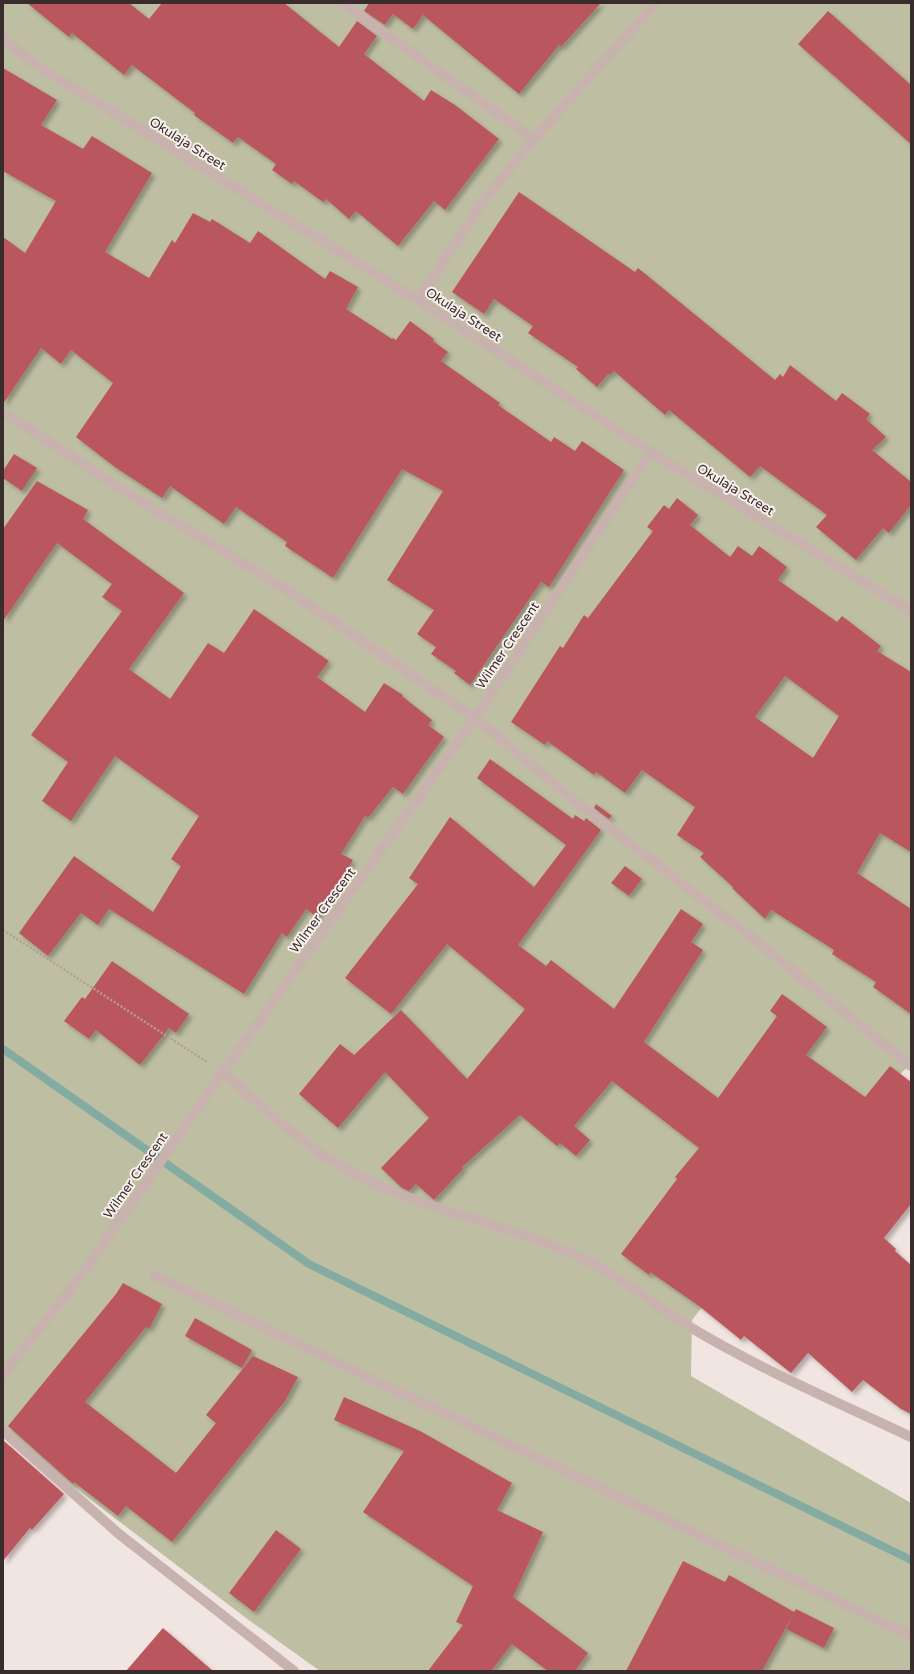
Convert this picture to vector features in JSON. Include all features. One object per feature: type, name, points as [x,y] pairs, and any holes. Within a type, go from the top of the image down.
[{"type":"street","points":[[342,3],[534,139]]},
{"type":"street","points":[[418,300],[485,199],[534,139],[656,3]]},
{"type":"street","name":"Okulaja Street","points":[[3,38],[33,63],[418,300],[651,452],[911,611]]},
{"type":"street","points":[[3,412],[121,489],[287,590],[475,718],[581,806],[754,939],[911,1066]]},
{"type":"street","name":"Wilmer Crescent","points":[[5,1369],[83,1273],[222,1072],[475,718],[651,452]]},
{"type":"street","points":[[222,1072],[275,1118],[318,1150],[357,1175],[453,1214],[547,1243],[594,1264],[686,1324],[763,1367],[911,1437]]},
{"type":"street","points":[[154,1275],[911,1636]]},
{"type":"street","points":[[3,1431],[119,1534],[294,1671]]},
{"type":"path","points":[[3,930],[222,1072]]},
{"type":"green space","points":[[3,3],[911,3],[911,1064],[840,1130],[692,1320],[691,1376],[911,1503],[911,1671],[320,1671],[250,1621],[3,1433]]},
{"type":"building","points":[[27,3],[129,3],[149,19],[162,3],[284,3],[339,47],[357,21],[377,36],[364,54],[424,101],[431,90],[455,105],[499,139],[445,210],[434,201],[398,246],[356,211],[349,219],[326,199],[323,202],[294,181],[292,184],[272,170],[276,164],[238,137],[233,143],[194,115],[195,113],[132,65],[124,75],[72,33],[69,37]]},
{"type":"building","points":[[369,3],[601,3],[561,47],[559,45],[519,94],[423,15],[413,29],[393,14],[385,25],[364,11]]},
{"type":"building","points":[[828,11],[911,85],[911,144],[798,44]]},
{"type":"building","points":[[3,68],[57,100],[41,125],[83,149],[92,136],[152,173],[105,252],[149,278],[172,240],[175,243],[193,213],[210,222],[212,219],[250,243],[258,231],[325,279],[330,271],[358,287],[346,309],[392,339],[393,338],[396,340],[410,321],[434,339],[433,341],[448,352],[441,361],[500,403],[498,405],[551,442],[554,437],[575,451],[582,441],[624,470],[549,587],[541,582],[470,685],[454,673],[456,671],[431,654],[436,647],[417,634],[434,610],[387,580],[443,491],[402,469],[333,578],[285,546],[287,542],[236,507],[224,524],[170,486],[162,498],[115,467],[76,437],[113,383],[71,350],[61,364],[41,348],[3,404],[3,237],[25,253],[56,201],[3,171]]},
{"type":"building","points":[[519,192],[635,272],[638,268],[775,380],[780,374],[783,377],[790,365],[836,401],[842,393],[870,414],[866,419],[886,437],[872,450],[911,482],[911,505],[889,533],[883,528],[856,560],[816,527],[827,515],[760,466],[750,477],[669,410],[665,415],[614,371],[610,375],[608,374],[597,387],[576,369],[578,367],[528,333],[533,326],[494,299],[484,314],[452,292]]},
{"type":"building","points":[[14,454],[37,468],[22,491],[3,478],[3,471]]},
{"type":"building","points":[[37,481],[88,510],[83,519],[184,593],[129,669],[170,699],[208,643],[224,653],[254,609],[329,661],[317,677],[365,712],[384,683],[403,695],[402,696],[432,720],[428,725],[444,737],[403,794],[393,787],[368,818],[365,816],[341,854],[353,860],[317,917],[306,909],[287,937],[282,933],[244,994],[109,909],[98,925],[81,913],[48,956],[19,933],[74,856],[153,912],[181,866],[171,859],[199,816],[115,756],[71,821],[42,801],[68,762],[31,735],[122,611],[102,597],[112,584],[57,543],[3,621],[3,529]]},
{"type":"building","points":[[677,498],[698,515],[690,525],[730,557],[738,546],[752,556],[759,546],[787,567],[778,580],[837,622],[842,616],[881,646],[877,651],[911,672],[911,852],[880,833],[857,873],[911,909],[911,1014],[873,987],[876,982],[832,954],[834,950],[771,910],[765,919],[732,888],[733,887],[700,857],[704,853],[677,835],[695,807],[642,770],[625,793],[596,772],[594,775],[547,741],[545,745],[511,722],[560,646],[563,648],[584,615],[588,618],[653,531],[647,527],[664,505],[669,509]],"holes":[[[785,676],[839,716],[813,758],[755,717]]]},
{"type":"building","points":[[490,759],[573,819],[575,815],[584,821],[586,818],[601,830],[518,945],[546,966],[551,960],[614,1009],[681,909],[703,924],[691,942],[703,950],[644,1042],[718,1098],[777,1016],[770,1011],[782,994],[827,1027],[806,1055],[865,1097],[890,1066],[911,1082],[911,1204],[884,1238],[896,1249],[895,1251],[911,1265],[911,1414],[901,1409],[863,1380],[852,1392],[808,1353],[791,1373],[744,1336],[741,1340],[699,1306],[650,1272],[649,1275],[621,1254],[677,1179],[675,1177],[699,1148],[612,1081],[574,1126],[590,1140],[576,1156],[560,1143],[557,1146],[520,1115],[462,1167],[463,1169],[434,1200],[416,1184],[409,1191],[402,1188],[381,1168],[429,1118],[385,1072],[338,1128],[299,1094],[340,1044],[354,1055],[401,1010],[467,1079],[525,1009],[447,944],[391,1014],[345,978],[418,884],[409,878],[450,817],[534,887],[566,845],[477,778]]},
{"type":"building","points":[[596,804],[612,816],[609,819],[594,808]]},
{"type":"building","points":[[625,866],[642,879],[629,896],[611,883]]},
{"type":"building","points":[[112,961],[189,1014],[176,1033],[169,1028],[140,1065],[96,1030],[89,1039],[64,1021],[82,997],[85,999]]},
{"type":"building","points":[[123,1283],[162,1304],[149,1329],[146,1327],[85,1402],[176,1473],[216,1423],[206,1415],[253,1356],[298,1377],[285,1401],[172,1542],[126,1506],[118,1516],[74,1482],[73,1484],[8,1426],[116,1294]]},
{"type":"building","points":[[195,1318],[252,1350],[242,1368],[185,1336]]},
{"type":"building","points":[[344,1397],[420,1431],[512,1483],[497,1510],[543,1532],[513,1597],[588,1653],[575,1671],[548,1671],[512,1644],[491,1671],[428,1671],[463,1625],[456,1622],[473,1586],[363,1512],[404,1451],[334,1420]]},
{"type":"building","points":[[3,1440],[64,1494],[32,1530],[30,1528],[3,1561]]},
{"type":"building","points":[[276,1530],[301,1549],[254,1612],[229,1593]]},
{"type":"building","points":[[683,1561],[725,1582],[729,1575],[794,1612],[796,1609],[834,1628],[824,1648],[786,1629],[794,1613],[762,1671],[626,1671]]},
{"type":"building","points":[[163,1628],[213,1671],[126,1671]]},
{"type":"waterway","points":[[3,1049],[309,1264],[911,1560]]}]
